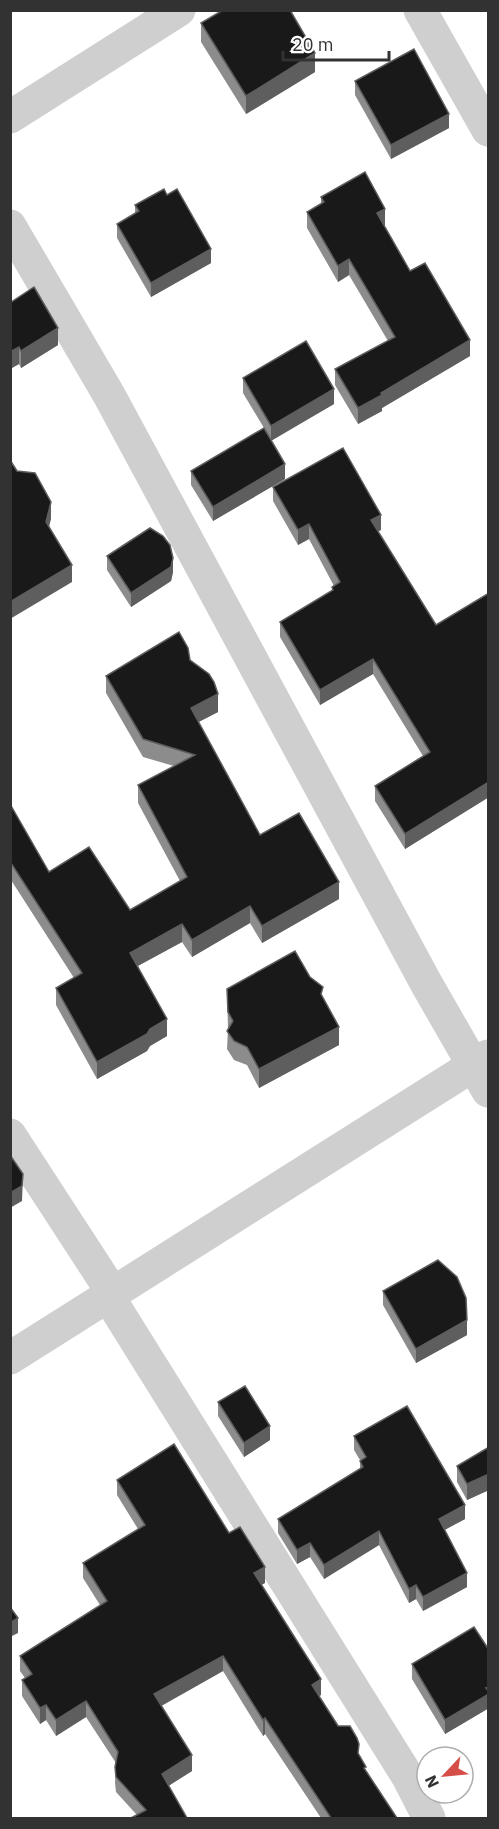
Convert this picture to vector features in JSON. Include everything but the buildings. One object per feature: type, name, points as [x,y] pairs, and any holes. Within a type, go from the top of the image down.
[{"type":"street","points":[[10,117],[179,10]]},
{"type":"street","points":[[420,10],[489,130]]},
{"type":"street","points":[[10,226],[109,394],[426,982],[484,1071],[110,1294],[10,1358]]},
{"type":"street","points":[[10,1135],[402,1767],[429,1818]]}]
